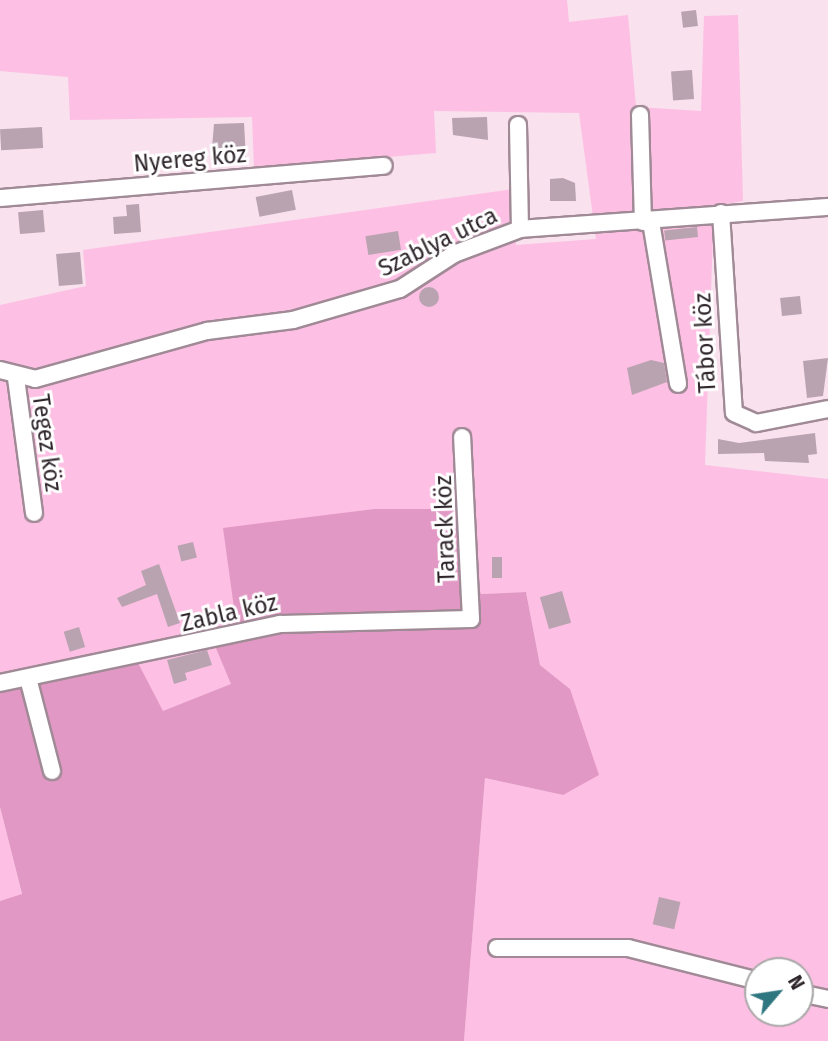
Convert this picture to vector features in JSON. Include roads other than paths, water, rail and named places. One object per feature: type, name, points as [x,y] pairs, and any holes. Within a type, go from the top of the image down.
[{"type":"street","points":[[640,115],[647,222],[678,384]]},
{"type":"street","points":[[518,125],[520,229]]},
{"type":"street","name":"Nyereg köz","points":[[0,198],[384,166]]},
{"type":"street","name":"Szablya utca","points":[[16,378],[35,379],[207,331],[293,320],[400,289],[454,254],[520,229],[828,207]]},
{"type":"street","name":"Tábor köz","points":[[721,213],[734,413],[756,423],[828,409]]},
{"type":"street","points":[[0,370],[16,378]]},
{"type":"street","name":"Tegez köz","points":[[16,378],[34,513]]},
{"type":"street","name":"Tarack köz","points":[[462,437],[471,619]]},
{"type":"street","name":"Zabla köz","points":[[0,683],[280,624],[471,619]]},
{"type":"street","points":[[28,678],[52,771]]},
{"type":"street","points":[[497,948],[628,948],[744,977]]}]
